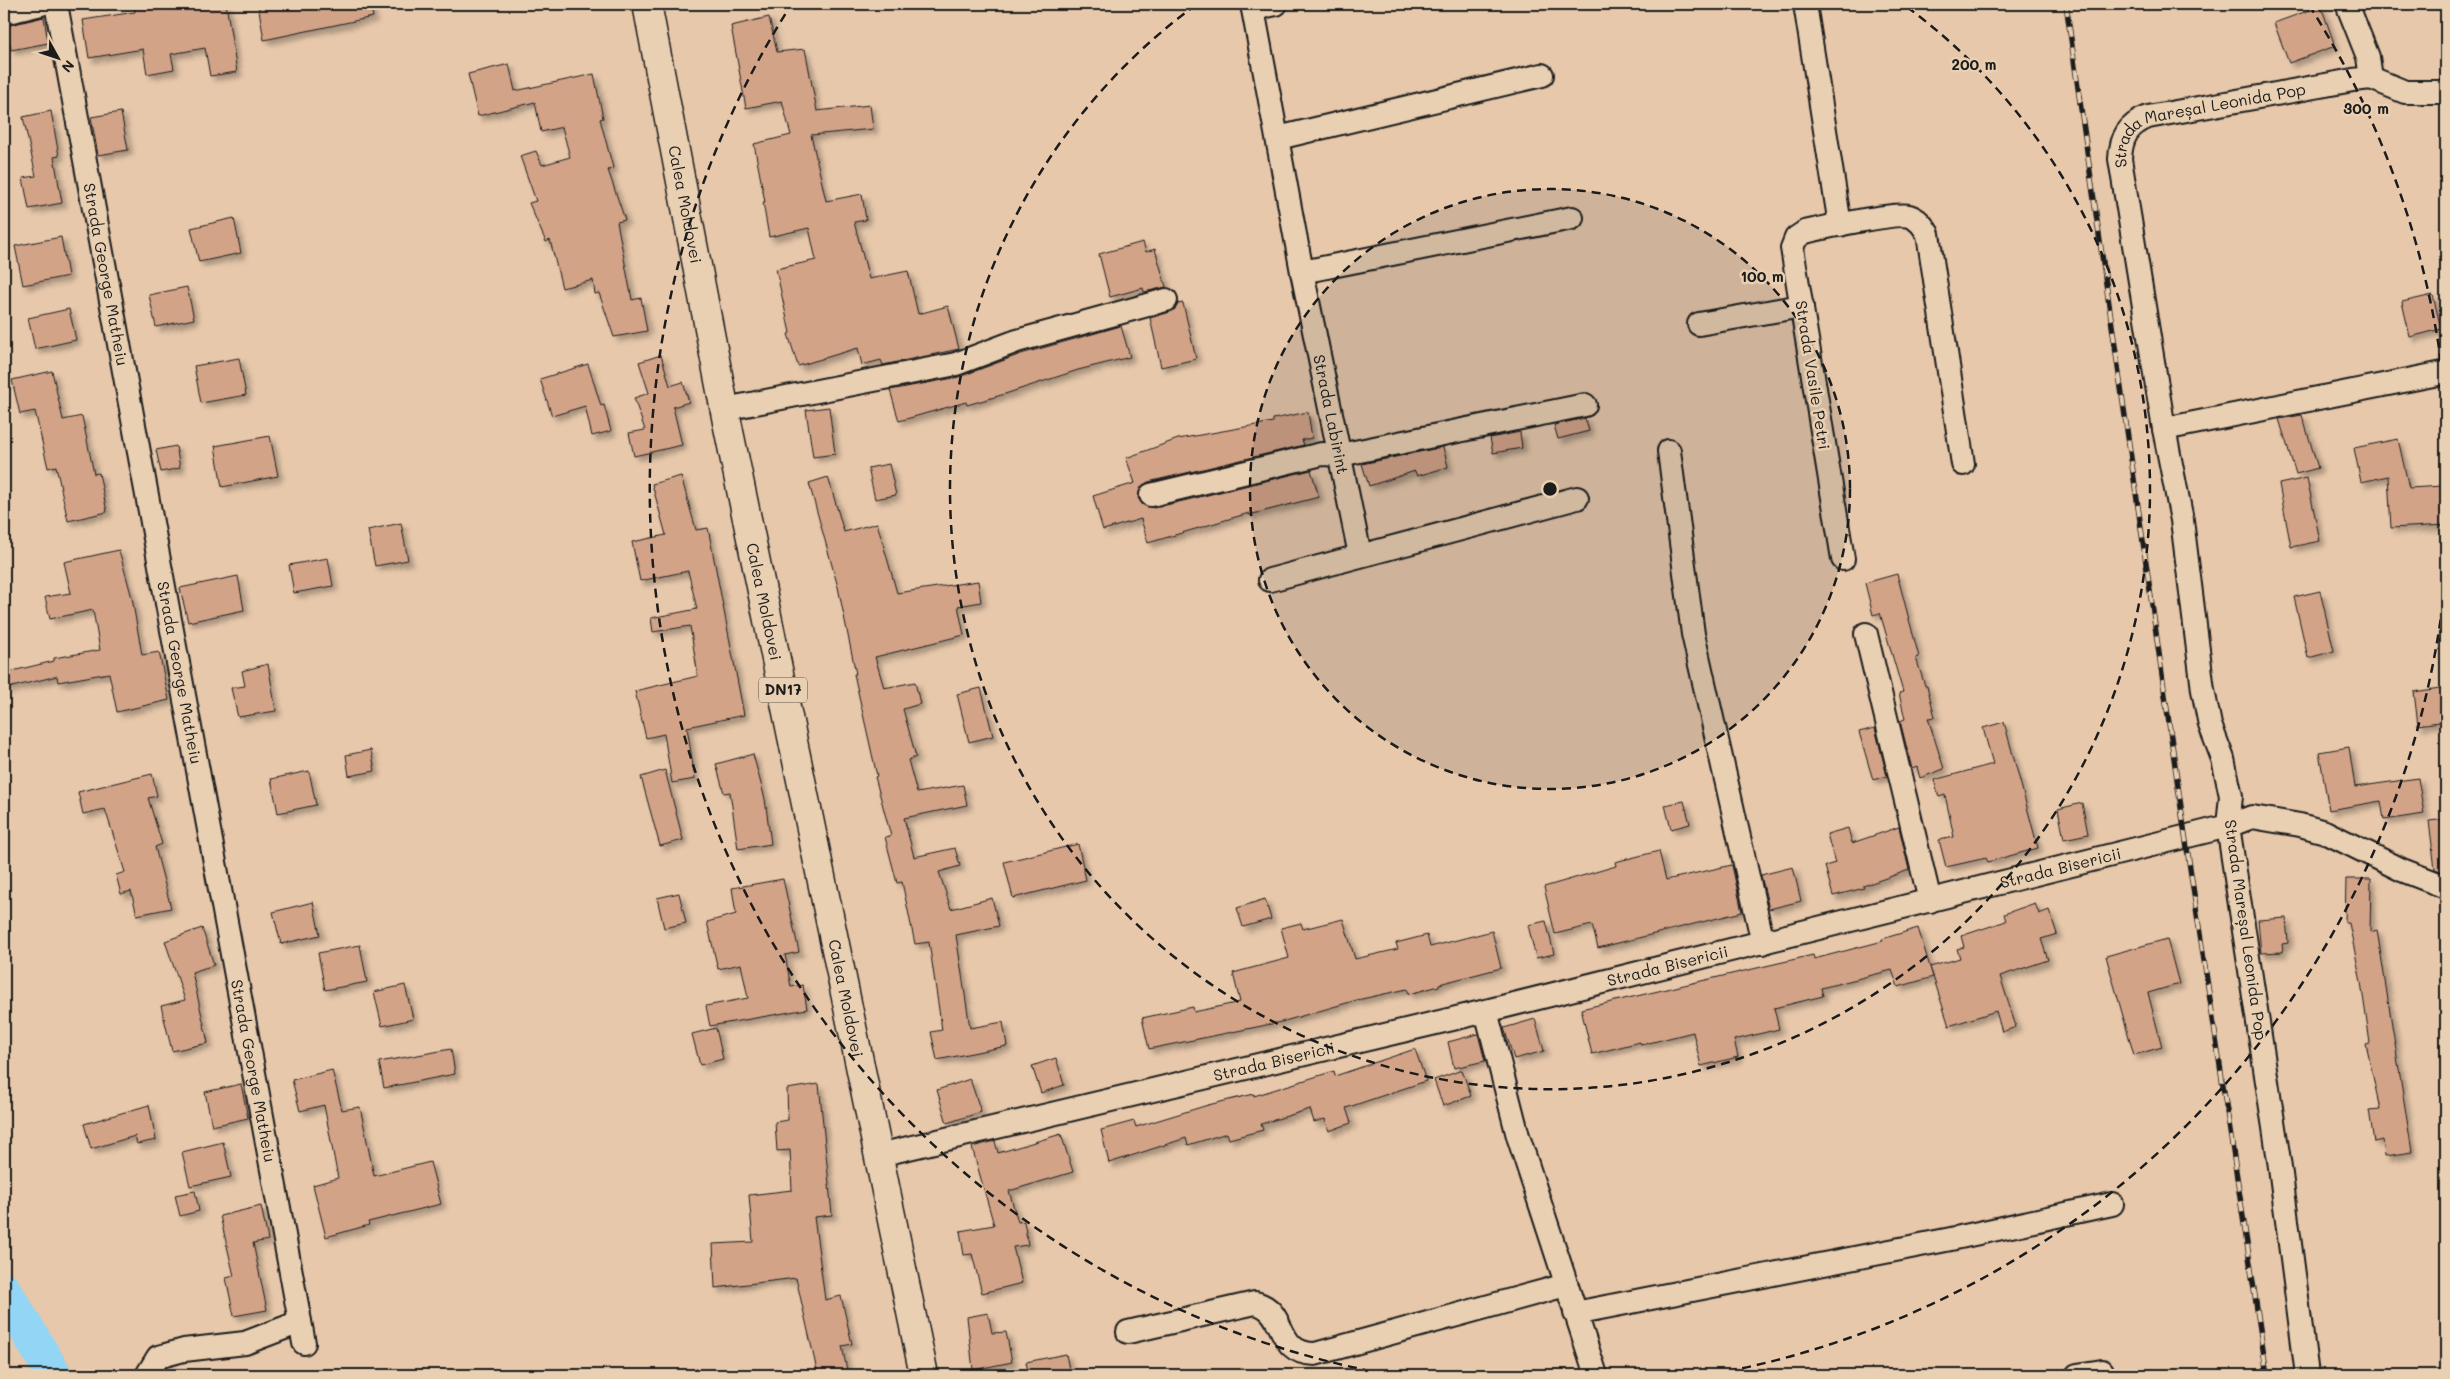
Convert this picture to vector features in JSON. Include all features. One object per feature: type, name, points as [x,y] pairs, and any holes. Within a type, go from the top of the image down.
[{"type":"highway","name":"Calea Moldovei","points":[[647,4],[724,409],[924,1375]]},
{"type":"street","points":[[4,13],[41,4]]},
{"type":"street","name":"Strada George Matheiu","points":[[56,4],[302,1332],[245,1344],[184,1350],[158,1357],[148,1375]]},
{"type":"street","name":"Strada Labirint","points":[[1276,4],[1253,6],[1302,272],[1360,555]]},
{"type":"street","points":[[1805,4],[1840,225]]},
{"type":"street","points":[[2347,4],[2368,57],[2371,78],[2405,92],[2432,94],[2446,92]]},
{"type":"street","points":[[1278,138],[1542,75]]},
{"type":"street","name":"Strada Mareșal Leonida Pop","points":[[2307,1375],[2280,1166],[2228,826],[2232,796],[2223,759],[2210,725],[2203,690],[2182,520],[2164,429],[2120,159],[2121,144],[2126,133],[2135,122],[2148,117],[2371,78]]},
{"type":"street","name":"Strada Vasile Petri","points":[[1843,559],[1792,248],[1796,238],[1805,232],[1892,216],[1907,215],[1919,220],[1928,234],[1963,464]]},
{"type":"street","points":[[1302,272],[1572,218]]},
{"type":"street","points":[[724,409],[956,364],[1017,341],[1166,300]]},
{"type":"street","points":[[1699,324],[1802,306]]},
{"type":"street","points":[[2164,429],[2443,374]]},
{"type":"street","points":[[1152,495],[1322,454],[1340,455],[1585,405]]},
{"type":"street","points":[[1669,451],[1693,634],[1762,943]]},
{"type":"street","points":[[1270,580],[1577,498]]},
{"type":"street","points":[[1866,634],[1930,901]]},
{"type":"street","name":"Strada Bisericii","points":[[879,1155],[1486,1012],[2228,826],[2252,817],[2300,825],[2325,832],[2402,870],[2446,888]]},
{"type":"street","points":[[1486,1012],[1518,1136],[1596,1375]]},
{"type":"street","points":[[1575,1313],[2112,1204]]},
{"type":"street","points":[[1128,1332],[1256,1303],[1265,1305],[1271,1311],[1288,1345],[1299,1352],[1315,1354],[1566,1285]]},
{"type":"street","points":[[2077,1375],[2102,1371]]},
{"type":"building","points":[[134,4],[155,4],[156,10],[193,4],[226,4],[237,72],[210,76],[205,48],[171,54],[174,69],[147,74],[143,49],[89,58],[83,20],[135,12]]},
{"type":"building","points":[[258,4],[370,4],[373,17],[264,40]]},
{"type":"building","points":[[2321,6],[2335,46],[2289,63],[2274,23]]},
{"type":"building","points":[[44,17],[48,43],[11,50],[6,26]]},
{"type":"building","points":[[769,17],[777,52],[805,49],[817,111],[870,105],[873,129],[811,135],[826,201],[862,194],[866,220],[854,222],[869,279],[908,271],[918,314],[948,306],[959,349],[883,365],[881,360],[862,365],[858,348],[798,366],[788,334],[790,333],[776,269],[816,260],[809,228],[769,237],[763,202],[765,202],[754,144],[791,135],[782,101],[746,108],[731,26]]},
{"type":"building","points":[[509,64],[515,91],[594,74],[603,118],[600,119],[613,168],[608,170],[625,220],[617,222],[632,300],[641,298],[647,331],[614,337],[599,293],[595,294],[593,280],[562,288],[550,240],[546,242],[529,203],[536,201],[520,156],[536,151],[542,165],[570,157],[562,127],[541,132],[535,102],[478,116],[468,74]]},
{"type":"building","points":[[51,111],[59,156],[54,157],[62,203],[29,209],[23,178],[36,176],[23,117]]},
{"type":"building","points":[[121,112],[128,150],[98,155],[91,117]]},
{"type":"building","points":[[234,218],[241,253],[199,262],[191,228]]},
{"type":"building","points":[[61,237],[68,276],[23,285],[15,246]]},
{"type":"building","points":[[1143,242],[1146,252],[1155,249],[1166,287],[1144,292],[1143,288],[1110,297],[1099,254]]},
{"type":"building","points":[[187,287],[194,319],[156,327],[149,295]]},
{"type":"building","points":[[2433,295],[2441,329],[2410,337],[2402,302]]},
{"type":"building","points":[[1183,303],[1196,359],[1161,367],[1150,318],[1170,312],[1178,304]]},
{"type":"building","points":[[69,309],[76,340],[35,349],[28,318]]},
{"type":"building","points":[[1121,326],[1130,357],[1078,370],[967,405],[966,402],[899,421],[890,390],[959,377],[1021,354]]},
{"type":"building","points":[[661,355],[670,386],[683,382],[689,402],[673,407],[682,445],[634,456],[629,433],[645,430],[634,398],[649,393],[639,362]]},
{"type":"building","points":[[239,358],[246,395],[201,403],[194,366]]},
{"type":"building","points":[[588,364],[601,406],[604,405],[611,431],[592,436],[585,406],[552,416],[540,379]]},
{"type":"building","points":[[52,371],[63,420],[82,416],[94,474],[99,473],[107,512],[68,521],[56,466],[48,468],[35,411],[20,414],[12,380]]},
{"type":"building","points":[[829,407],[835,454],[813,457],[806,410]]},
{"type":"building","points":[[1308,412],[1312,438],[1302,440],[1304,445],[1148,482],[1142,486],[1138,498],[1142,504],[1154,508],[1311,470],[1319,497],[1249,515],[1249,513],[1148,543],[1141,519],[1103,530],[1093,496],[1135,483],[1126,458],[1178,439],[1273,422],[1273,419]]},
{"type":"building","points":[[2302,415],[2318,468],[2296,474],[2279,419]]},
{"type":"building","points":[[1585,418],[1589,431],[1558,439],[1554,425]]},
{"type":"building","points":[[1520,432],[1522,448],[1493,453],[1490,438]]},
{"type":"building","points":[[270,436],[278,476],[222,487],[215,446]]},
{"type":"building","points":[[2398,439],[2409,488],[2443,486],[2446,525],[2391,528],[2388,476],[2361,482],[2354,448]]},
{"type":"building","points":[[176,446],[180,468],[161,472],[156,450]]},
{"type":"building","points":[[1443,447],[1448,467],[1417,476],[1415,471],[1369,486],[1362,464]]},
{"type":"building","points":[[889,464],[896,495],[875,499],[868,468]]},
{"type":"building","points":[[681,476],[696,530],[708,528],[744,715],[687,727],[695,779],[672,783],[664,734],[646,738],[635,691],[698,676],[690,626],[653,632],[651,618],[697,609],[688,571],[640,581],[632,542],[666,535],[652,484]]},
{"type":"building","points":[[828,477],[844,532],[877,523],[897,593],[978,581],[981,602],[958,606],[964,635],[875,657],[884,688],[915,682],[920,704],[903,709],[916,757],[908,760],[917,793],[963,785],[967,805],[904,818],[914,857],[955,848],[960,866],[939,872],[951,909],[992,898],[999,926],[956,935],[970,1028],[1003,1022],[1007,1046],[937,1060],[931,1032],[942,1030],[929,942],[915,944],[902,882],[897,883],[885,837],[891,836],[875,777],[877,776],[854,674],[856,674],[838,587],[809,483]]},
{"type":"building","points":[[2307,478],[2320,541],[2291,547],[2279,484]]},
{"type":"building","points":[[401,523],[408,560],[375,566],[368,530]]},
{"type":"building","points":[[119,550],[132,598],[142,655],[159,652],[169,700],[117,712],[109,673],[58,682],[57,676],[4,689],[4,673],[54,661],[54,658],[100,650],[93,610],[50,619],[45,597],[71,593],[64,562]]},
{"type":"building","points":[[328,558],[333,586],[294,593],[289,565]]},
{"type":"building","points":[[1897,574],[1919,657],[1916,658],[1925,686],[1927,686],[1935,717],[1928,718],[1944,769],[1920,778],[1917,767],[1912,769],[1900,721],[1905,719],[1899,693],[1903,692],[1880,613],[1873,615],[1865,583]]},
{"type":"building","points":[[238,576],[244,610],[188,622],[180,588]]},
{"type":"building","points":[[2320,591],[2334,651],[2308,658],[2294,597]]},
{"type":"building","points":[[268,664],[276,711],[238,717],[231,688],[245,686],[242,671]]},
{"type":"building","points":[[2446,687],[2446,721],[2418,725],[2414,692]]},
{"type":"building","points":[[981,688],[993,736],[969,742],[957,694]]},
{"type":"building","points":[[2004,722],[2038,848],[1988,862],[1986,858],[1946,867],[1939,840],[1954,837],[1945,795],[1939,797],[1934,780],[1993,764],[1983,728]]},
{"type":"building","points":[[1875,728],[1887,776],[1873,780],[1859,732]]},
{"type":"building","points":[[2349,747],[2355,787],[2418,778],[2424,814],[2384,820],[2381,801],[2329,810],[2319,752]]},
{"type":"building","points":[[371,750],[375,771],[349,776],[346,755]]},
{"type":"building","points":[[753,754],[765,799],[771,844],[738,849],[730,792],[724,793],[716,764]]},
{"type":"building","points":[[665,770],[683,840],[660,846],[641,777]]},
{"type":"building","points":[[309,771],[316,805],[278,813],[271,779]]},
{"type":"building","points":[[152,774],[157,796],[148,798],[162,844],[155,847],[171,908],[137,915],[131,891],[121,894],[116,875],[125,872],[105,809],[83,814],[78,792]]},
{"type":"building","points":[[1684,801],[1690,824],[1671,829],[1665,805]]},
{"type":"building","points":[[2082,803],[2088,834],[2064,839],[2058,809]]},
{"type":"building","points":[[2446,819],[2446,873],[2435,869],[2429,821]]},
{"type":"building","points":[[1899,827],[1909,870],[1863,886],[1864,888],[1833,896],[1825,866],[1835,863],[1827,834],[1848,828],[1852,843]]},
{"type":"building","points":[[1078,844],[1086,880],[1013,898],[1004,862]]},
{"type":"building","points":[[1659,851],[1666,880],[1732,865],[1742,912],[1598,948],[1592,925],[1555,934],[1544,887],[1616,866],[1615,862]]},
{"type":"building","points":[[1793,867],[1801,901],[1769,909],[1761,875]]},
{"type":"building","points":[[783,879],[799,952],[785,955],[791,987],[803,985],[807,1009],[710,1026],[706,1006],[748,998],[741,964],[718,969],[707,922],[736,914],[732,888]]},
{"type":"building","points":[[2346,879],[2371,879],[2370,932],[2377,930],[2412,1152],[2385,1156],[2383,1140],[2374,1142],[2369,1110],[2380,1109],[2366,1044],[2370,1043],[2361,982],[2349,923],[2345,923]]},
{"type":"building","points":[[679,893],[686,923],[664,928],[657,898]]},
{"type":"building","points":[[1265,899],[1271,919],[1243,927],[1237,908]]},
{"type":"building","points":[[313,902],[320,935],[281,944],[273,912]]},
{"type":"building","points":[[2035,903],[2039,914],[2049,910],[2057,934],[2041,939],[2048,960],[2000,976],[2016,1027],[2002,1032],[1996,1011],[1949,1026],[1930,967],[1960,958],[1957,949],[1964,947],[1961,936],[2006,921],[2004,914]]},
{"type":"building","points":[[2286,918],[2288,943],[2282,944],[2283,952],[2261,953],[2258,920]]},
{"type":"building","points":[[1343,919],[1355,959],[1398,949],[1396,943],[1427,935],[1430,947],[1492,931],[1501,968],[1409,994],[1407,989],[1357,1000],[1281,1022],[1149,1049],[1142,1018],[1193,1007],[1194,1012],[1240,1002],[1233,973],[1289,958],[1281,928],[1301,923],[1303,929]]},
{"type":"building","points":[[1546,921],[1554,954],[1536,958],[1528,925]]},
{"type":"building","points":[[202,928],[214,965],[192,972],[208,1043],[172,1051],[161,1006],[185,1000],[165,941]]},
{"type":"building","points":[[1918,928],[1933,977],[1898,987],[1892,970],[1821,988],[1823,996],[1774,1008],[1779,1029],[1734,1040],[1738,1057],[1701,1066],[1693,1032],[1641,1045],[1640,1042],[1592,1054],[1581,1009],[1813,955],[1814,959],[1883,941],[1882,939]]},
{"type":"building","points":[[2167,939],[2179,984],[2148,993],[2162,1047],[2134,1055],[2106,956]]},
{"type":"building","points":[[360,945],[367,982],[325,990],[318,953]]},
{"type":"building","points":[[405,985],[413,1019],[382,1026],[374,992]]},
{"type":"building","points":[[1535,1019],[1544,1051],[1514,1059],[1504,1028]]},
{"type":"building","points":[[716,1028],[723,1059],[700,1065],[692,1034]]},
{"type":"building","points":[[1478,1034],[1485,1061],[1454,1068],[1448,1042]]},
{"type":"building","points":[[451,1049],[455,1074],[384,1088],[379,1062]]},
{"type":"building","points":[[1415,1049],[1426,1081],[1346,1108],[1351,1123],[1329,1131],[1325,1119],[1314,1122],[1310,1109],[1261,1124],[1263,1130],[1229,1139],[1227,1133],[1188,1145],[1186,1138],[1109,1163],[1101,1130],[1134,1121],[1136,1127],[1208,1105],[1254,1094],[1254,1096],[1334,1071],[1335,1076]]},
{"type":"building","points":[[1056,1058],[1064,1085],[1041,1093],[1032,1066]]},
{"type":"building","points":[[332,1070],[342,1110],[360,1107],[374,1176],[430,1162],[441,1204],[368,1222],[369,1225],[326,1237],[313,1185],[338,1178],[324,1105],[300,1111],[292,1080]]},
{"type":"building","points":[[1462,1070],[1471,1096],[1443,1106],[1434,1080]]},
{"type":"building","points":[[970,1079],[981,1112],[947,1123],[937,1090]]},
{"type":"building","points":[[241,1084],[248,1118],[212,1126],[205,1092]]},
{"type":"building","points":[[819,1084],[832,1215],[814,1217],[825,1300],[841,1296],[852,1344],[842,1346],[848,1375],[818,1375],[796,1278],[715,1288],[713,1244],[753,1242],[749,1195],[792,1190],[790,1150],[777,1151],[775,1122],[788,1120],[787,1089]]},
{"type":"building","points":[[149,1105],[156,1140],[137,1144],[135,1136],[91,1149],[84,1124]]},
{"type":"building","points":[[1061,1134],[1073,1172],[1009,1191],[1018,1222],[1024,1221],[1028,1245],[1013,1247],[1022,1283],[982,1293],[972,1254],[964,1255],[960,1231],[994,1225],[972,1147],[995,1141],[998,1153]]},
{"type":"building","points":[[223,1142],[231,1177],[190,1186],[182,1152]]},
{"type":"building","points":[[195,1191],[199,1211],[180,1216],[175,1195]]},
{"type":"building","points":[[261,1206],[268,1240],[253,1243],[267,1310],[234,1316],[226,1278],[234,1276],[220,1216]]},
{"type":"building","points":[[988,1313],[992,1333],[1006,1332],[1012,1362],[973,1370],[967,1317]]},
{"type":"building","points":[[1066,1354],[1070,1375],[1029,1375],[1026,1362]]},
{"type":"waterway","points":[[4,1291],[54,1375]]},
{"type":"railway","points":[[2066,4],[2185,835],[2267,1375]]}]
